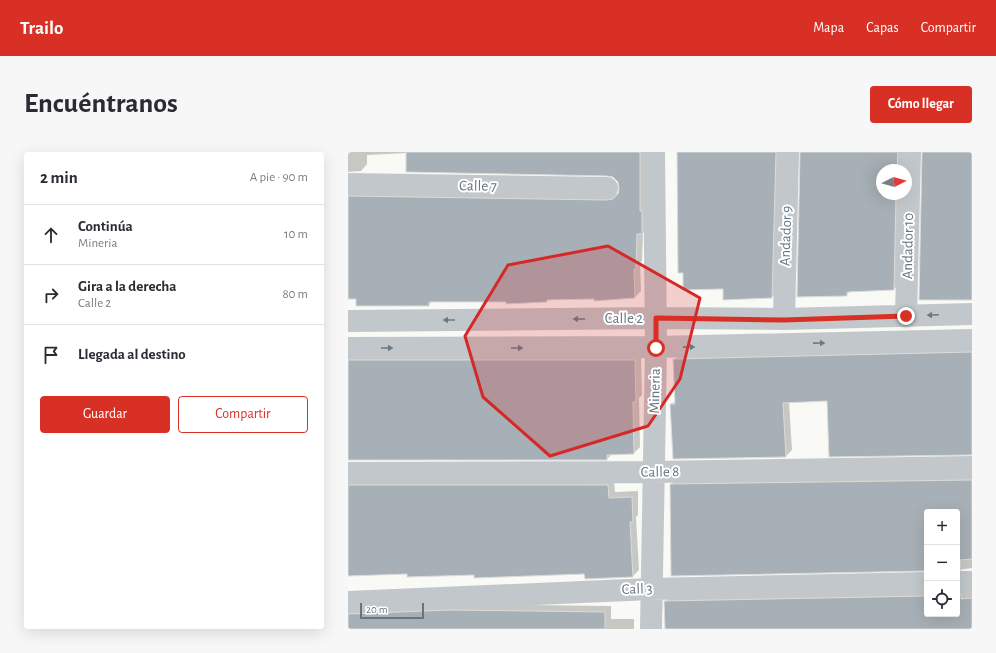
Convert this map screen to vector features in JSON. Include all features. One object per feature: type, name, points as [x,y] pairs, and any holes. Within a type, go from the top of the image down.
[{"type":"street","name":"Mineria","points":[[651,629],[656,348],[654,152]]},
{"type":"street","name":"Andador 9","points":[[784,320],[788,152]]},
{"type":"street","name":"Andador 10","points":[[906,316],[910,152]]},
{"type":"street","name":"Calle 7","points":[[348,184],[607,188]]},
{"type":"street","name":"Calle 2","points":[[348,321],[656,318],[784,320],[972,314]]},
{"type":"street","name":"Calle 2","points":[[348,348],[656,348],[972,340]]},
{"type":"street","name":"Calle 8","points":[[348,473],[653,472],[972,467]]},
{"type":"street","points":[[960,582],[972,582]]},
{"type":"street","name":"Call 3","points":[[348,602],[651,589],[924,583]]},
{"type":"highlighted area","points":[[608,246],[700,298],[680,379],[648,426],[550,456],[483,397],[465,336],[508,265]]},
{"type":"building","points":[[406,152],[640,152],[640,211],[642,211],[642,234],[637,234],[636,269],[634,269],[635,298],[594,301],[594,299],[547,300],[547,302],[506,304],[506,302],[429,302],[429,306],[356,306],[356,299],[348,299],[348,196],[607,200],[613,199],[618,194],[619,189],[618,182],[613,177],[607,176],[406,172]]},
{"type":"building","points":[[677,152],[776,152],[772,298],[723,300],[723,289],[683,290],[683,273],[678,273]]},
{"type":"building","points":[[800,152],[898,152],[897,164],[876,164],[876,200],[896,200],[894,290],[847,292],[847,296],[797,297]]},
{"type":"building","points":[[922,152],[972,152],[972,300],[919,300]]},
{"type":"building","points":[[972,352],[972,455],[829,457],[827,401],[783,403],[786,457],[673,459],[670,404],[675,404],[673,359]]},
{"type":"building","points":[[348,360],[635,360],[636,402],[633,402],[634,454],[607,455],[607,460],[348,460]]},
{"type":"building","points":[[972,480],[972,559],[960,560],[960,509],[924,509],[924,571],[671,576],[670,484]]},
{"type":"building","points":[[348,485],[608,485],[609,498],[632,497],[633,522],[630,522],[633,577],[585,579],[584,574],[474,578],[474,575],[407,577],[407,574],[348,576]]},
{"type":"building","points":[[961,594],[961,599],[972,598],[972,629],[665,629],[664,601],[924,596],[924,617],[960,617]]},
{"type":"building","points":[[450,610],[605,612],[605,629],[348,629],[348,614]]},
{"type":"route","points":[[656,348],[656,318],[784,320],[906,316]]}]
